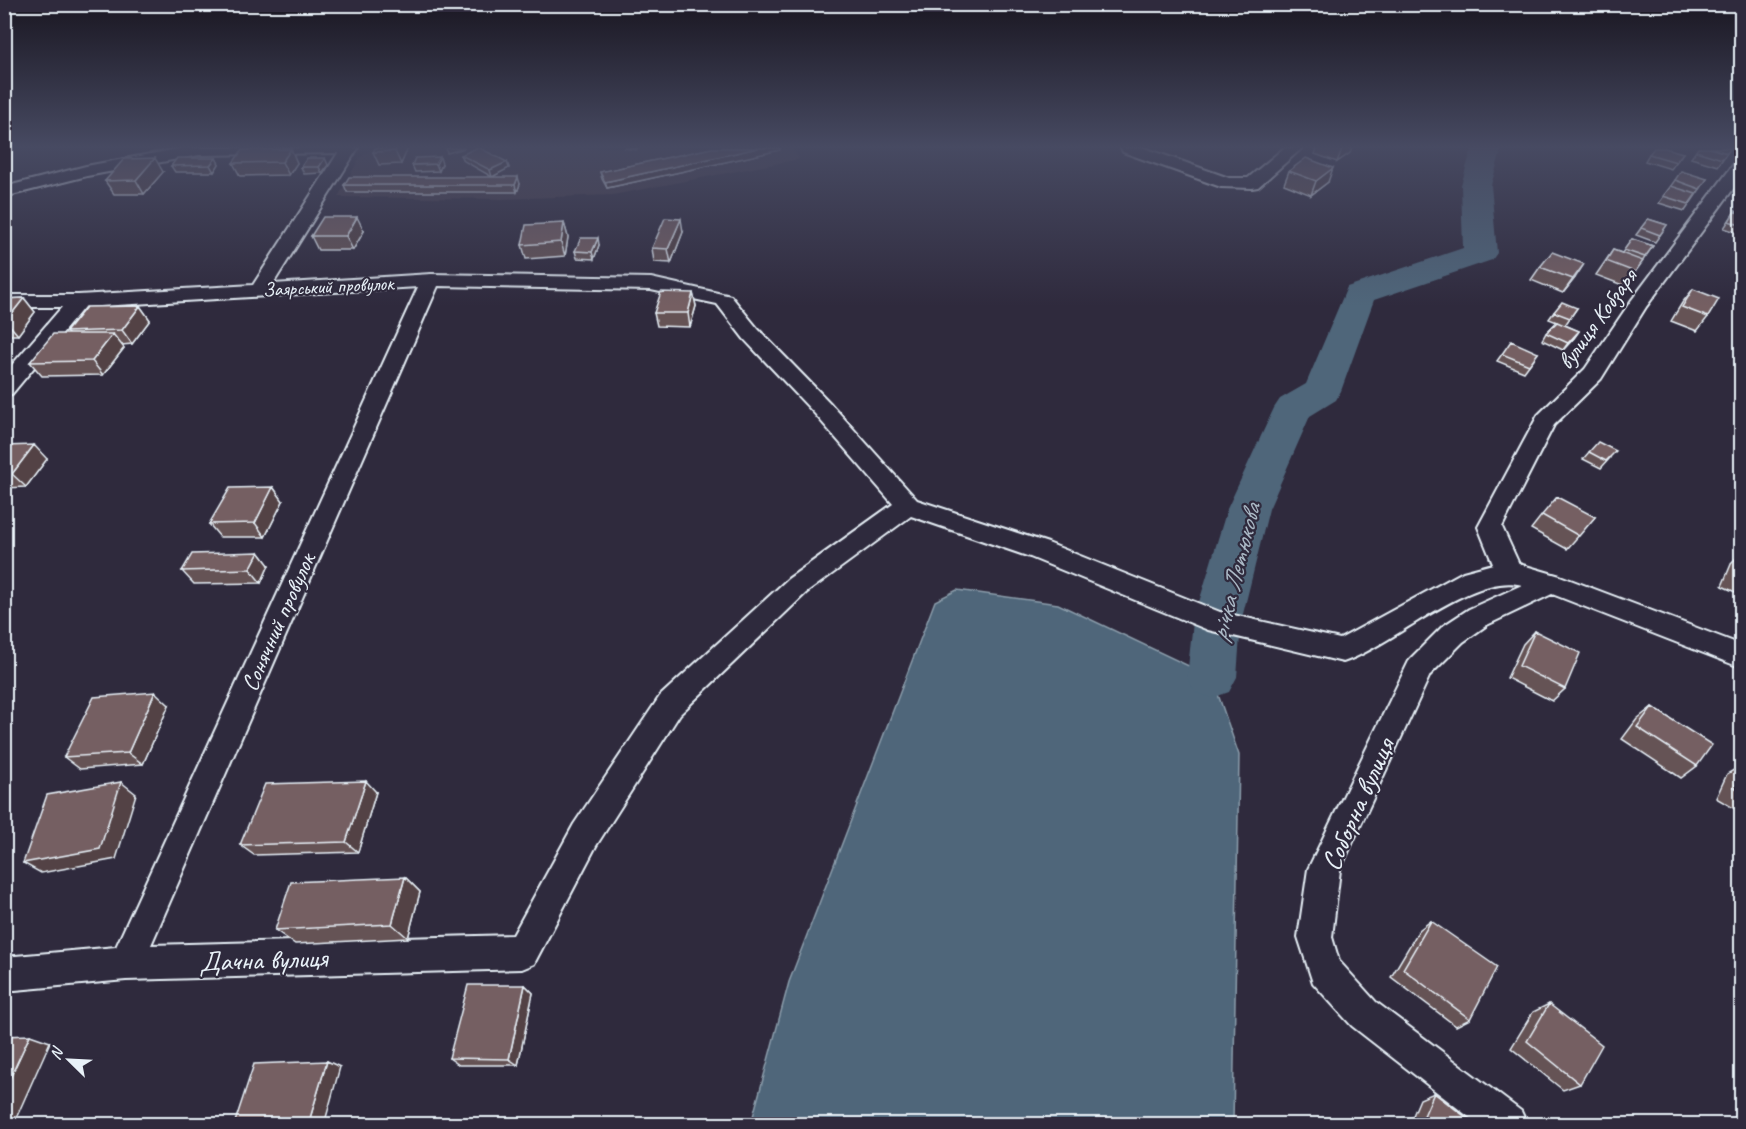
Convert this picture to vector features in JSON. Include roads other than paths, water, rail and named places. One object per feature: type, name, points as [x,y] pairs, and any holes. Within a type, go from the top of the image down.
[{"type":"street","points":[[259,290],[316,201]]},
{"type":"street","name":"вулиця Кобзаря","points":[[1509,571],[1490,527],[1524,458],[1546,420],[1593,374],[1645,296],[1716,201]]},
{"type":"street","name":"Заярський провулок","points":[[4,301],[78,301],[431,280],[651,284],[724,300],[751,334],[823,409],[908,506]]},
{"type":"street","name":"Сонячний провулок","points":[[126,963],[431,280]]},
{"type":"street","points":[[4,389],[78,301]]},
{"type":"street","points":[[908,506],[1039,550],[1217,622],[1343,651],[1472,579],[1509,571],[1551,583],[1742,657]]},
{"type":"street","name":"Дачна вулиця","points":[[4,974],[126,963],[522,952],[585,835],[670,705],[797,586],[908,506]]},
{"type":"street","name":"Соборна вулиця","points":[[1508,1125],[1364,1014],[1324,970],[1315,937],[1324,870],[1420,667],[1453,634],[1478,617],[1551,583]]},
{"type":"water","points":[[957,590],[1058,604],[1212,677],[1239,755],[1233,1124],[751,1124],[789,982],[935,601]]},
{"type":"waterway","name":"річка Летюкова","points":[[1212,677],[1217,622],[1248,509],[1294,408],[1322,391],[1359,294],[1480,253],[1477,201]]}]
